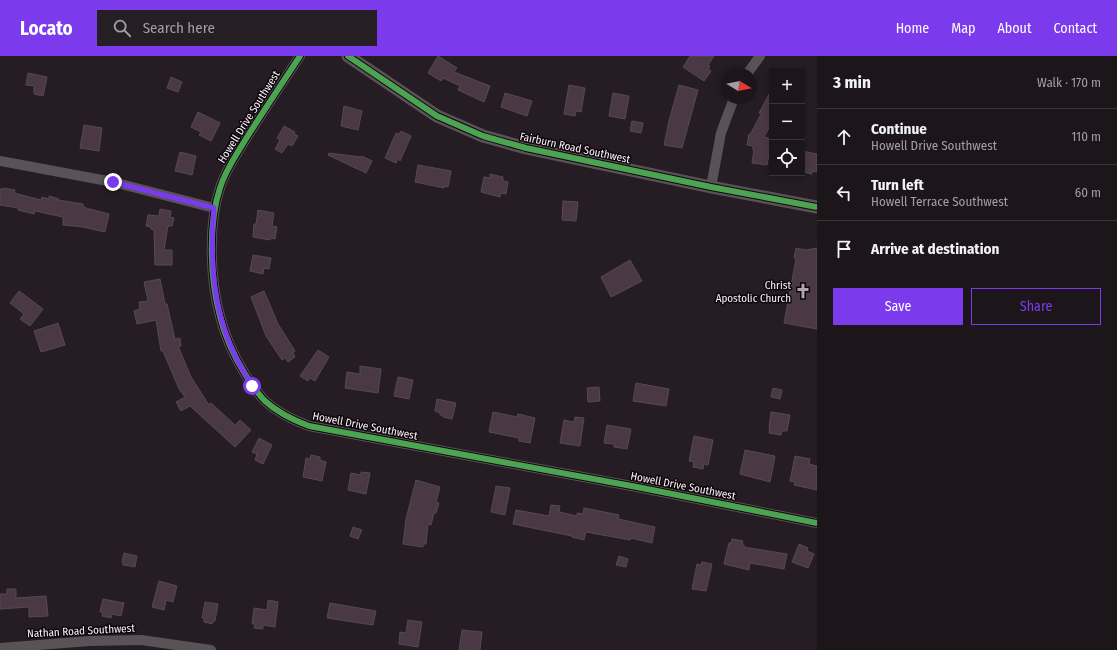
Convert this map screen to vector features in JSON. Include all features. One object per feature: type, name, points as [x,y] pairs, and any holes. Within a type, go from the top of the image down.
[{"type":"street","name":"Howell Drive Southwest","points":[[300,56],[230,164],[220,187],[214,208],[212,233],[213,271],[220,316],[228,341],[238,361],[252,386],[265,401],[286,417],[309,426],[637,487],[817,523]]},
{"type":"street","name":"Fairburn Road Southwest","points":[[348,56],[437,116],[483,136],[526,148],[711,187],[817,207]]},
{"type":"street","points":[[751,68],[760,56]]},
{"type":"street","points":[[711,187],[721,133],[732,104]]},
{"type":"street","points":[[0,161],[113,182],[214,208]]},
{"type":"street","name":"Nathan Road Southwest","points":[[0,648],[90,641],[140,640],[211,650]]},
{"type":"building","points":[[438,56],[457,68],[454,72],[490,86],[484,102],[458,90],[460,86],[443,78],[441,81],[428,73]]},
{"type":"building","points":[[690,56],[714,56],[708,65],[710,66],[708,69],[711,71],[704,81],[683,67]]},
{"type":"building","points":[[28,73],[47,77],[43,96],[34,94],[34,86],[26,85]]},
{"type":"building","points":[[171,77],[182,82],[178,92],[167,88]]},
{"type":"building","points":[[569,85],[585,88],[581,112],[576,111],[575,116],[564,114]]},
{"type":"building","points":[[679,85],[698,90],[682,148],[664,145]]},
{"type":"building","points":[[505,93],[532,101],[527,116],[501,107]]},
{"type":"building","points":[[613,93],[629,96],[625,119],[609,116]]},
{"type":"building","points":[[769,95],[769,128],[764,137],[769,138],[769,155],[767,165],[752,163],[754,150],[753,146],[747,145],[749,134],[750,135],[761,114],[759,113]]},
{"type":"building","points":[[344,106],[362,111],[358,130],[341,126]]},
{"type":"building","points":[[198,112],[220,123],[211,141],[199,135],[201,132],[191,127]]},
{"type":"building","points":[[632,121],[643,123],[641,133],[630,131]]},
{"type":"building","points":[[84,125],[102,128],[99,151],[80,148]]},
{"type":"building","points":[[284,126],[295,132],[294,134],[298,136],[292,146],[288,144],[282,153],[275,149],[280,140],[277,138]]},
{"type":"building","points":[[401,131],[411,136],[400,161],[398,159],[396,163],[385,158],[396,133],[399,134]]},
{"type":"building","points":[[180,152],[196,156],[192,175],[175,171]]},
{"type":"building","points":[[805,152],[817,154],[817,172],[812,171],[812,174],[805,173]]},
{"type":"building","points":[[329,153],[362,156],[372,161],[366,173],[328,155]]},
{"type":"building","points":[[418,165],[451,171],[448,187],[445,186],[444,188],[415,182]]},
{"type":"building","points":[[490,174],[503,177],[503,181],[508,182],[506,194],[501,193],[500,197],[481,192],[484,177],[490,178]]},
{"type":"building","points":[[4,188],[15,190],[14,193],[41,200],[42,197],[49,199],[49,196],[59,199],[58,200],[83,204],[86,208],[109,214],[105,232],[83,227],[63,225],[63,217],[35,211],[34,214],[18,210],[18,208],[0,205],[0,189]]},
{"type":"building","points":[[563,201],[578,202],[576,221],[562,220]]},
{"type":"building","points":[[160,209],[171,211],[170,217],[174,218],[172,226],[168,226],[164,250],[172,250],[172,265],[155,265],[154,230],[151,229],[151,227],[146,226],[148,215],[159,216]]},
{"type":"building","points":[[258,210],[274,213],[272,226],[277,227],[275,239],[271,238],[270,240],[253,237],[254,224],[256,224]]},
{"type":"building","name":"Christ Apostolic Church","points":[[796,248],[806,250],[817,248],[817,329],[784,323],[796,259],[794,258]]},
{"type":"building","points":[[253,255],[271,258],[269,269],[264,268],[263,274],[250,271]]},
{"type":"building","points":[[630,260],[642,281],[611,297],[601,277]]},
{"type":"building","points":[[160,279],[165,304],[167,304],[175,339],[180,338],[181,346],[178,346],[191,377],[209,405],[211,403],[235,425],[240,420],[251,430],[235,447],[190,406],[181,411],[176,402],[185,397],[179,389],[163,351],[161,351],[156,320],[137,324],[134,311],[140,309],[139,302],[148,301],[144,282]]},
{"type":"building","points":[[19,291],[43,309],[30,326],[20,319],[24,314],[10,303]]},
{"type":"building","points":[[264,291],[278,324],[295,351],[293,353],[295,357],[288,362],[285,358],[282,360],[266,336],[251,297]]},
{"type":"building","points":[[58,323],[65,345],[41,352],[34,331]]},
{"type":"building","points":[[318,350],[329,357],[315,381],[310,378],[308,381],[300,376]]},
{"type":"building","points":[[360,366],[381,369],[378,393],[345,388],[347,372],[360,374]]},
{"type":"building","points":[[398,377],[413,380],[409,399],[394,396]]},
{"type":"building","points":[[636,383],[669,389],[666,406],[633,401]]},
{"type":"building","points":[[599,387],[600,401],[588,402],[587,388]]},
{"type":"building","points":[[773,388],[782,390],[780,399],[771,397]]},
{"type":"building","points":[[437,399],[456,403],[452,419],[443,417],[443,415],[440,415],[440,413],[435,411]]},
{"type":"building","points":[[493,412],[517,417],[518,414],[535,418],[530,443],[519,441],[519,438],[489,432]]},
{"type":"building","points":[[771,412],[790,415],[787,431],[782,431],[781,435],[769,433]]},
{"type":"building","points":[[575,417],[584,418],[580,446],[560,443],[564,420],[574,422]]},
{"type":"building","points":[[607,425],[631,429],[627,449],[614,447],[614,444],[604,443]]},
{"type":"building","points":[[694,436],[713,440],[708,465],[704,464],[703,469],[693,467],[694,462],[689,461]]},
{"type":"building","points":[[259,438],[272,445],[263,464],[255,460],[257,454],[252,452]]},
{"type":"building","points":[[745,450],[775,456],[770,482],[740,474]]},
{"type":"building","points":[[311,455],[320,457],[320,460],[326,462],[322,481],[303,477],[306,458],[310,459]]},
{"type":"building","points":[[795,456],[810,459],[809,464],[817,466],[817,490],[794,485],[795,482],[790,481]]},
{"type":"building","points":[[361,472],[370,473],[366,494],[348,490],[351,473],[361,475]]},
{"type":"building","points":[[416,480],[440,487],[436,502],[439,503],[436,513],[434,513],[431,525],[428,524],[426,544],[423,544],[423,547],[403,544],[406,519]]},
{"type":"building","points":[[496,486],[510,488],[505,515],[491,512]]},
{"type":"building","points":[[551,505],[560,506],[559,512],[577,516],[577,513],[583,514],[584,508],[619,515],[618,519],[655,527],[652,543],[631,538],[630,540],[586,532],[584,540],[572,536],[513,524],[516,510],[549,516]]},
{"type":"building","points":[[353,527],[362,530],[358,539],[350,536]]},
{"type":"building","points":[[732,539],[743,541],[742,545],[744,545],[744,547],[787,554],[784,569],[750,563],[749,570],[724,564],[729,543],[731,543]]},
{"type":"building","points":[[799,544],[808,548],[807,551],[814,554],[808,568],[792,562]]},
{"type":"building","points":[[124,553],[137,556],[135,567],[123,565],[122,562]]},
{"type":"building","points":[[619,556],[628,559],[626,567],[616,565]]},
{"type":"building","points":[[702,562],[712,564],[706,591],[692,589],[697,564],[701,565]]},
{"type":"building","points":[[159,581],[177,586],[173,602],[166,600],[164,610],[152,607]]},
{"type":"building","points":[[7,589],[16,589],[16,598],[46,596],[48,616],[29,617],[29,607],[0,609],[0,594],[7,594]]},
{"type":"building","points":[[103,599],[124,603],[121,616],[112,614],[111,618],[102,616],[103,613],[100,612]]},
{"type":"building","points":[[268,600],[278,602],[275,627],[263,625],[263,629],[254,628],[255,624],[252,624],[254,608],[267,610]]},
{"type":"building","points":[[205,602],[218,604],[215,621],[213,621],[212,624],[204,622],[204,618],[202,618]]},
{"type":"building","points":[[330,603],[376,611],[373,625],[327,618]]},
{"type":"building","points":[[408,620],[422,622],[418,647],[399,644],[400,632],[406,633]]},
{"type":"building","points":[[462,630],[482,632],[480,650],[459,650]]},
{"type":"cycle path","points":[[300,56],[227,170],[216,202],[212,235],[212,269],[224,331],[241,367],[254,388],[265,401],[286,416],[309,426],[637,487],[817,523]]},
{"type":"cycle path","points":[[348,56],[437,116],[483,136],[526,148],[711,187],[817,207]]},
{"type":"place","name":"Christ Apostolic Church","points":[[803,291]]},
{"type":"route","points":[[113,182],[214,208],[212,233],[213,271],[220,316],[228,341],[252,386]]}]
